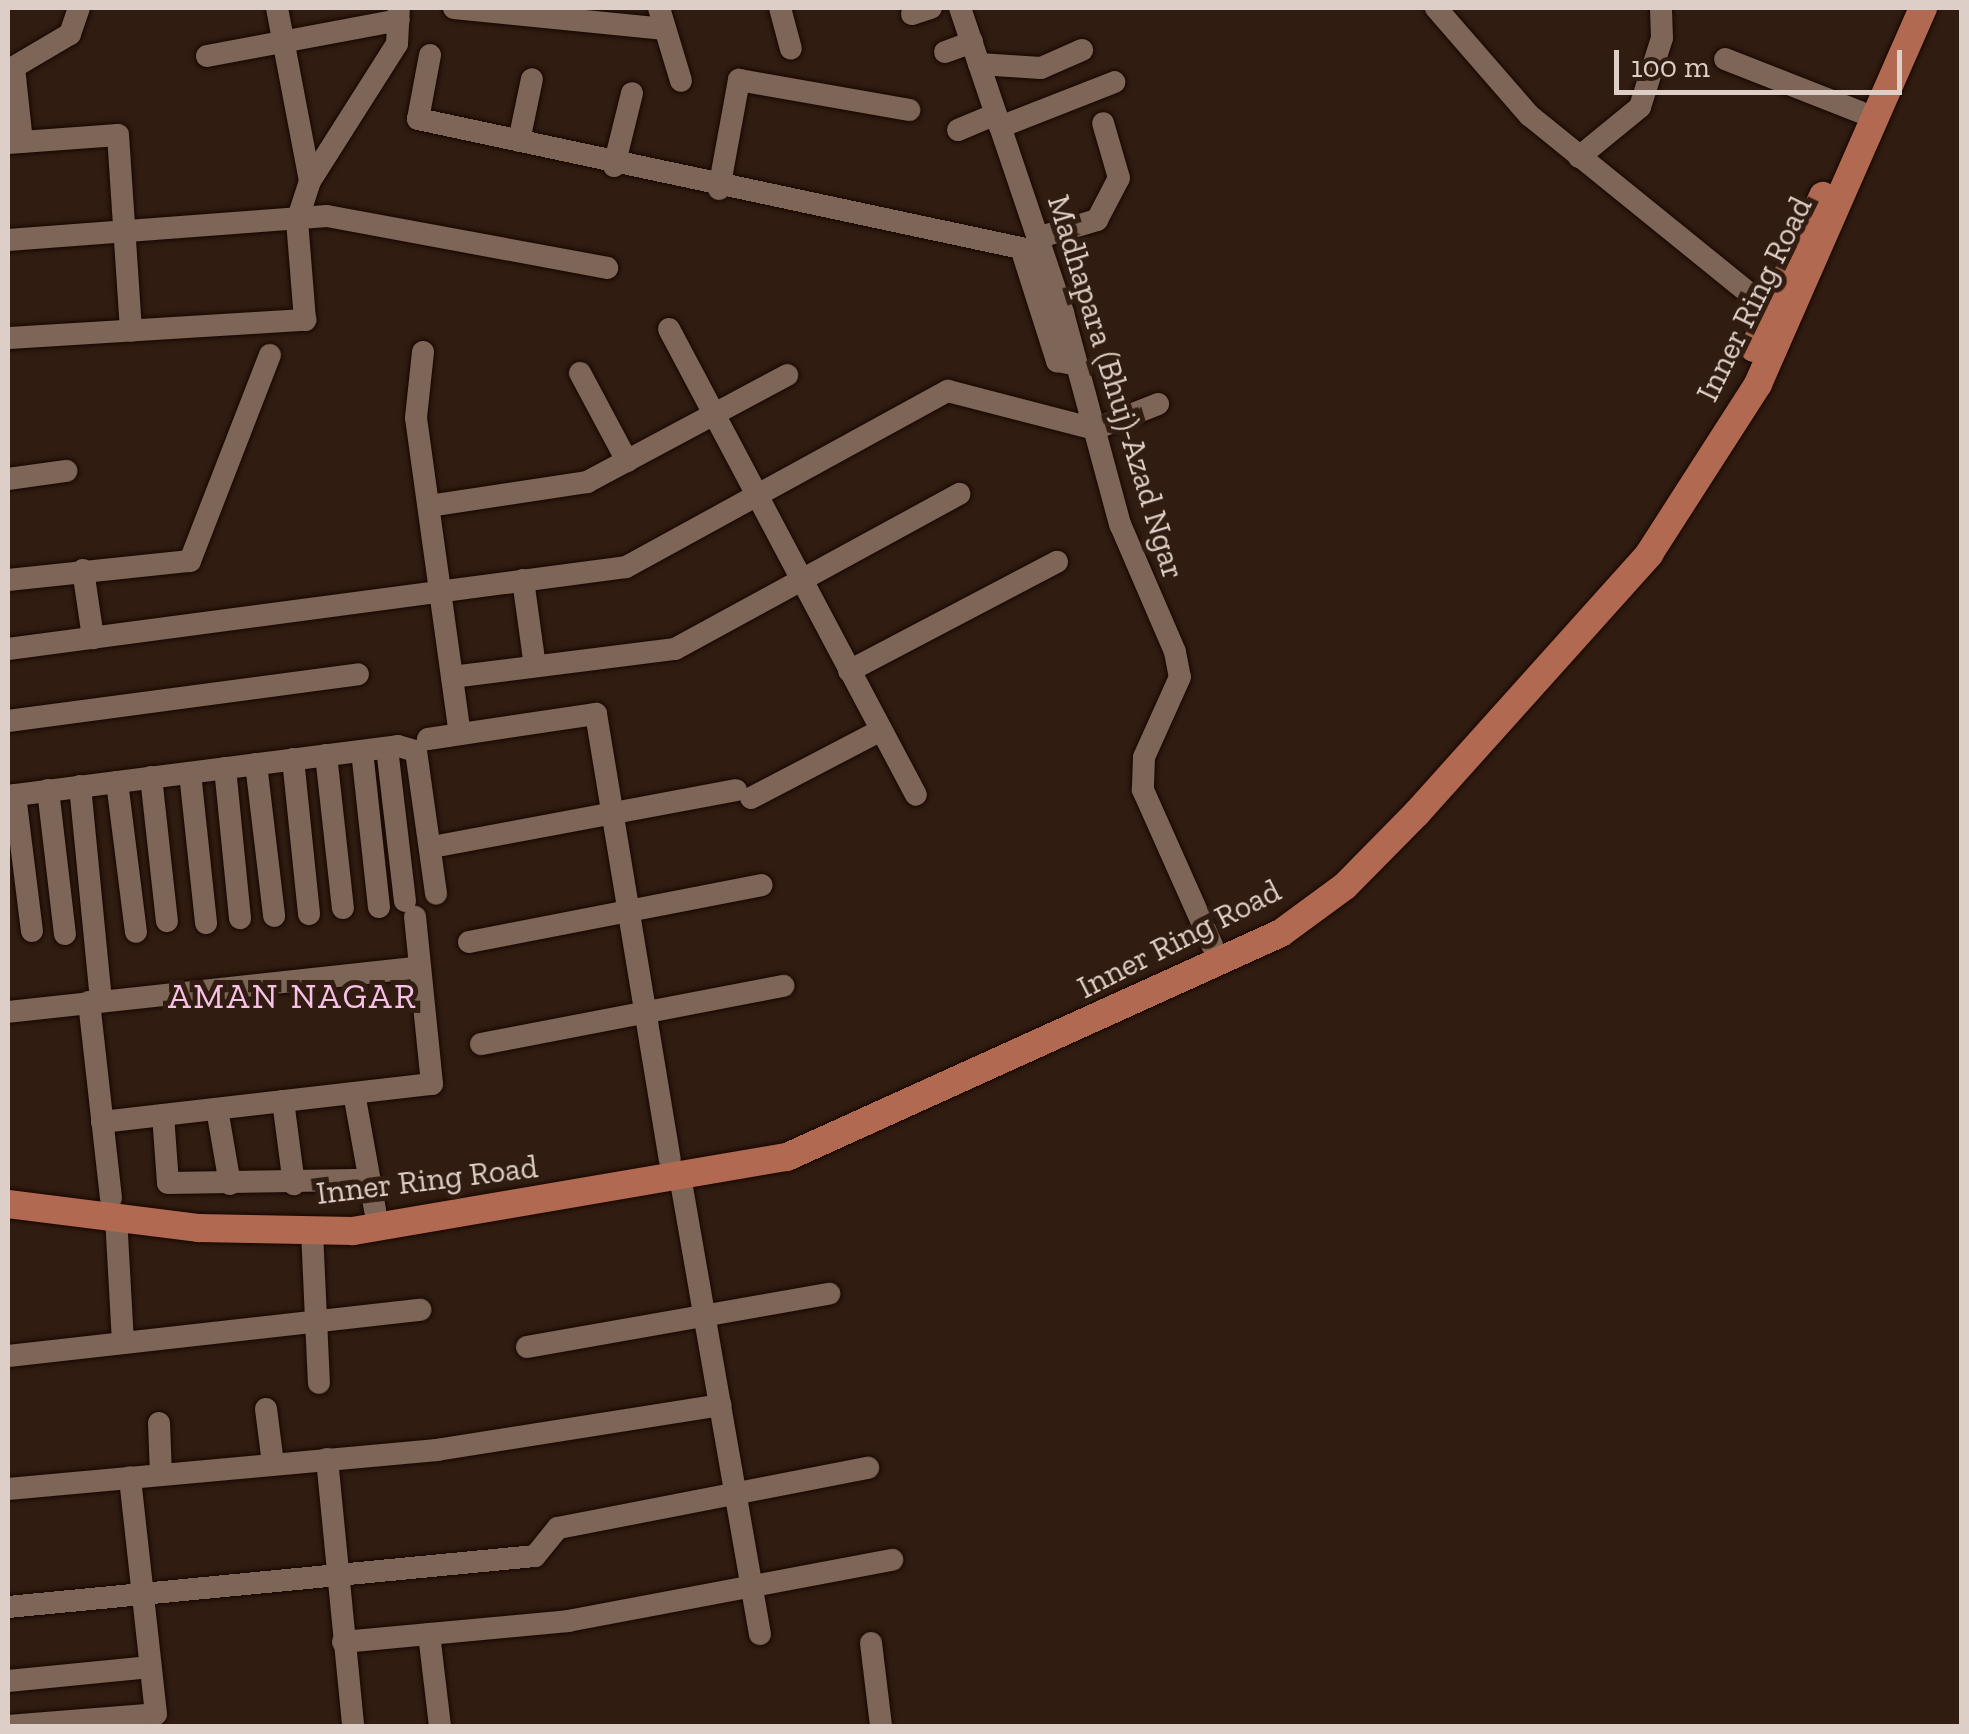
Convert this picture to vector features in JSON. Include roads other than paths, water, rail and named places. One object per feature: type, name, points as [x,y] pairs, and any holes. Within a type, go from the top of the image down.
[{"type":"main road","name":"Inner Ring Road","points":[[8,1185],[113,1208],[312,1230],[468,1217],[782,1139],[846,1114],[1272,917],[1332,872],[1634,543],[1742,374],[1903,8]]},
{"type":"main road","name":"Inner Ring Road","points":[[8,1204],[375,1210],[675,1168],[787,1157],[870,1125],[1281,933],[1344,886],[1649,554],[1758,384],[1923,8]]},
{"type":"street","points":[[79,8],[70,34],[11,65],[14,142],[118,135],[131,331]]},
{"type":"street","points":[[277,8],[310,181]]},
{"type":"street","points":[[454,8],[662,18],[681,81]]},
{"type":"street","points":[[780,8],[791,48]]},
{"type":"street","name":"Madhapara (Bhuj)-Azad Ngar","points":[[960,8],[1077,365],[1120,524],[1180,677],[1144,757],[1143,790],[1212,945]]},
{"type":"street","points":[[1436,8],[1500,87],[1579,158],[1770,310]]},
{"type":"street","points":[[1579,158],[1640,107],[1662,38],[1661,8]]},
{"type":"street","points":[[8,338],[305,320],[297,220],[310,181],[397,44],[399,14],[207,56]]},
{"type":"street","points":[[944,52],[976,53],[1042,68],[1082,50]]},
{"type":"street","points":[[430,55],[418,119],[719,189],[1021,248],[1056,361],[1077,365]]},
{"type":"street","points":[[1724,59],[1860,112]]},
{"type":"street","points":[[518,141],[532,80]]},
{"type":"street","points":[[719,189],[738,80],[909,110]]},
{"type":"street","points":[[958,130],[1115,82]]},
{"type":"street","points":[[614,166],[632,93]]},
{"type":"street","points":[[1037,238],[1097,220],[1119,178],[1103,123]]},
{"type":"street","points":[[8,240],[327,216],[608,268]]},
{"type":"street","points":[[668,329],[798,580],[916,795]]},
{"type":"street","points":[[423,352],[416,418],[460,734]]},
{"type":"street","points":[[8,580],[190,561],[270,355]]},
{"type":"street","points":[[580,373],[627,461]]},
{"type":"street","points":[[430,506],[587,482],[787,375]]},
{"type":"street","points":[[8,649],[626,567],[948,391],[1095,429],[1158,404]]},
{"type":"street","points":[[8,478],[66,471]]},
{"type":"street","points":[[452,677],[675,649],[960,494]]},
{"type":"street","points":[[848,671],[1057,562]]},
{"type":"street","points":[[83,570],[93,638]]},
{"type":"street","points":[[523,580],[535,666]]},
{"type":"street","points":[[8,721],[358,674]]},
{"type":"street","points":[[428,739],[596,714],[760,1634]]},
{"type":"street","points":[[443,844],[743,794],[881,730]]},
{"type":"street","points":[[102,1122],[432,1084],[420,967],[387,748]]},
{"type":"street","points":[[32,931],[11,795],[387,748],[416,751],[436,894]]},
{"type":"street","points":[[362,751],[379,907]]},
{"type":"street","points":[[326,755],[344,908]]},
{"type":"street","points":[[293,760],[309,914]]},
{"type":"street","points":[[256,764],[274,916]]},
{"type":"street","points":[[225,768],[240,918]]},
{"type":"street","points":[[190,772],[206,922]]},
{"type":"street","points":[[151,778],[167,921]]},
{"type":"street","points":[[117,782],[136,932]]},
{"type":"street","points":[[80,786],[102,1122],[113,1208],[122,1344]]},
{"type":"street","points":[[48,790],[65,934]]},
{"type":"street","points":[[469,942],[762,885]]},
{"type":"street","points":[[8,1012],[420,967]]},
{"type":"street","points":[[480,1044],[783,986]]},
{"type":"street","points":[[354,1093],[375,1210]]},
{"type":"street","points":[[283,1101],[294,1184]]},
{"type":"street","points":[[216,1109],[230,1184]]},
{"type":"street","points":[[163,1115],[168,1183],[370,1180]]},
{"type":"street","points":[[312,1230],[318,1383]]},
{"type":"street","points":[[527,1347],[830,1294]]},
{"type":"street","points":[[8,1356],[420,1310]]},
{"type":"street","points":[[8,1489],[531,1438],[720,1405]]},
{"type":"street","points":[[266,1409],[273,1464]]},
{"type":"street","points":[[159,1423],[161,1474]]},
{"type":"street","points":[[326,1459],[353,1726]]},
{"type":"street","points":[[8,1607],[536,1556],[558,1528],[736,1497],[868,1468]]},
{"type":"street","points":[[8,1726],[156,1714],[130,1477]]},
{"type":"street","points":[[343,1642],[568,1621],[892,1560]]},
{"type":"street","points":[[428,1634],[440,1726]]},
{"type":"street","points":[[871,1643],[880,1726]]},
{"type":"street","points":[[8,1681],[150,1667]]},
{"type":"street","points":[[54,1676],[58,1724]]},
{"type":"district","name":"AMAN NAGAR","points":[[293,996]]}]
